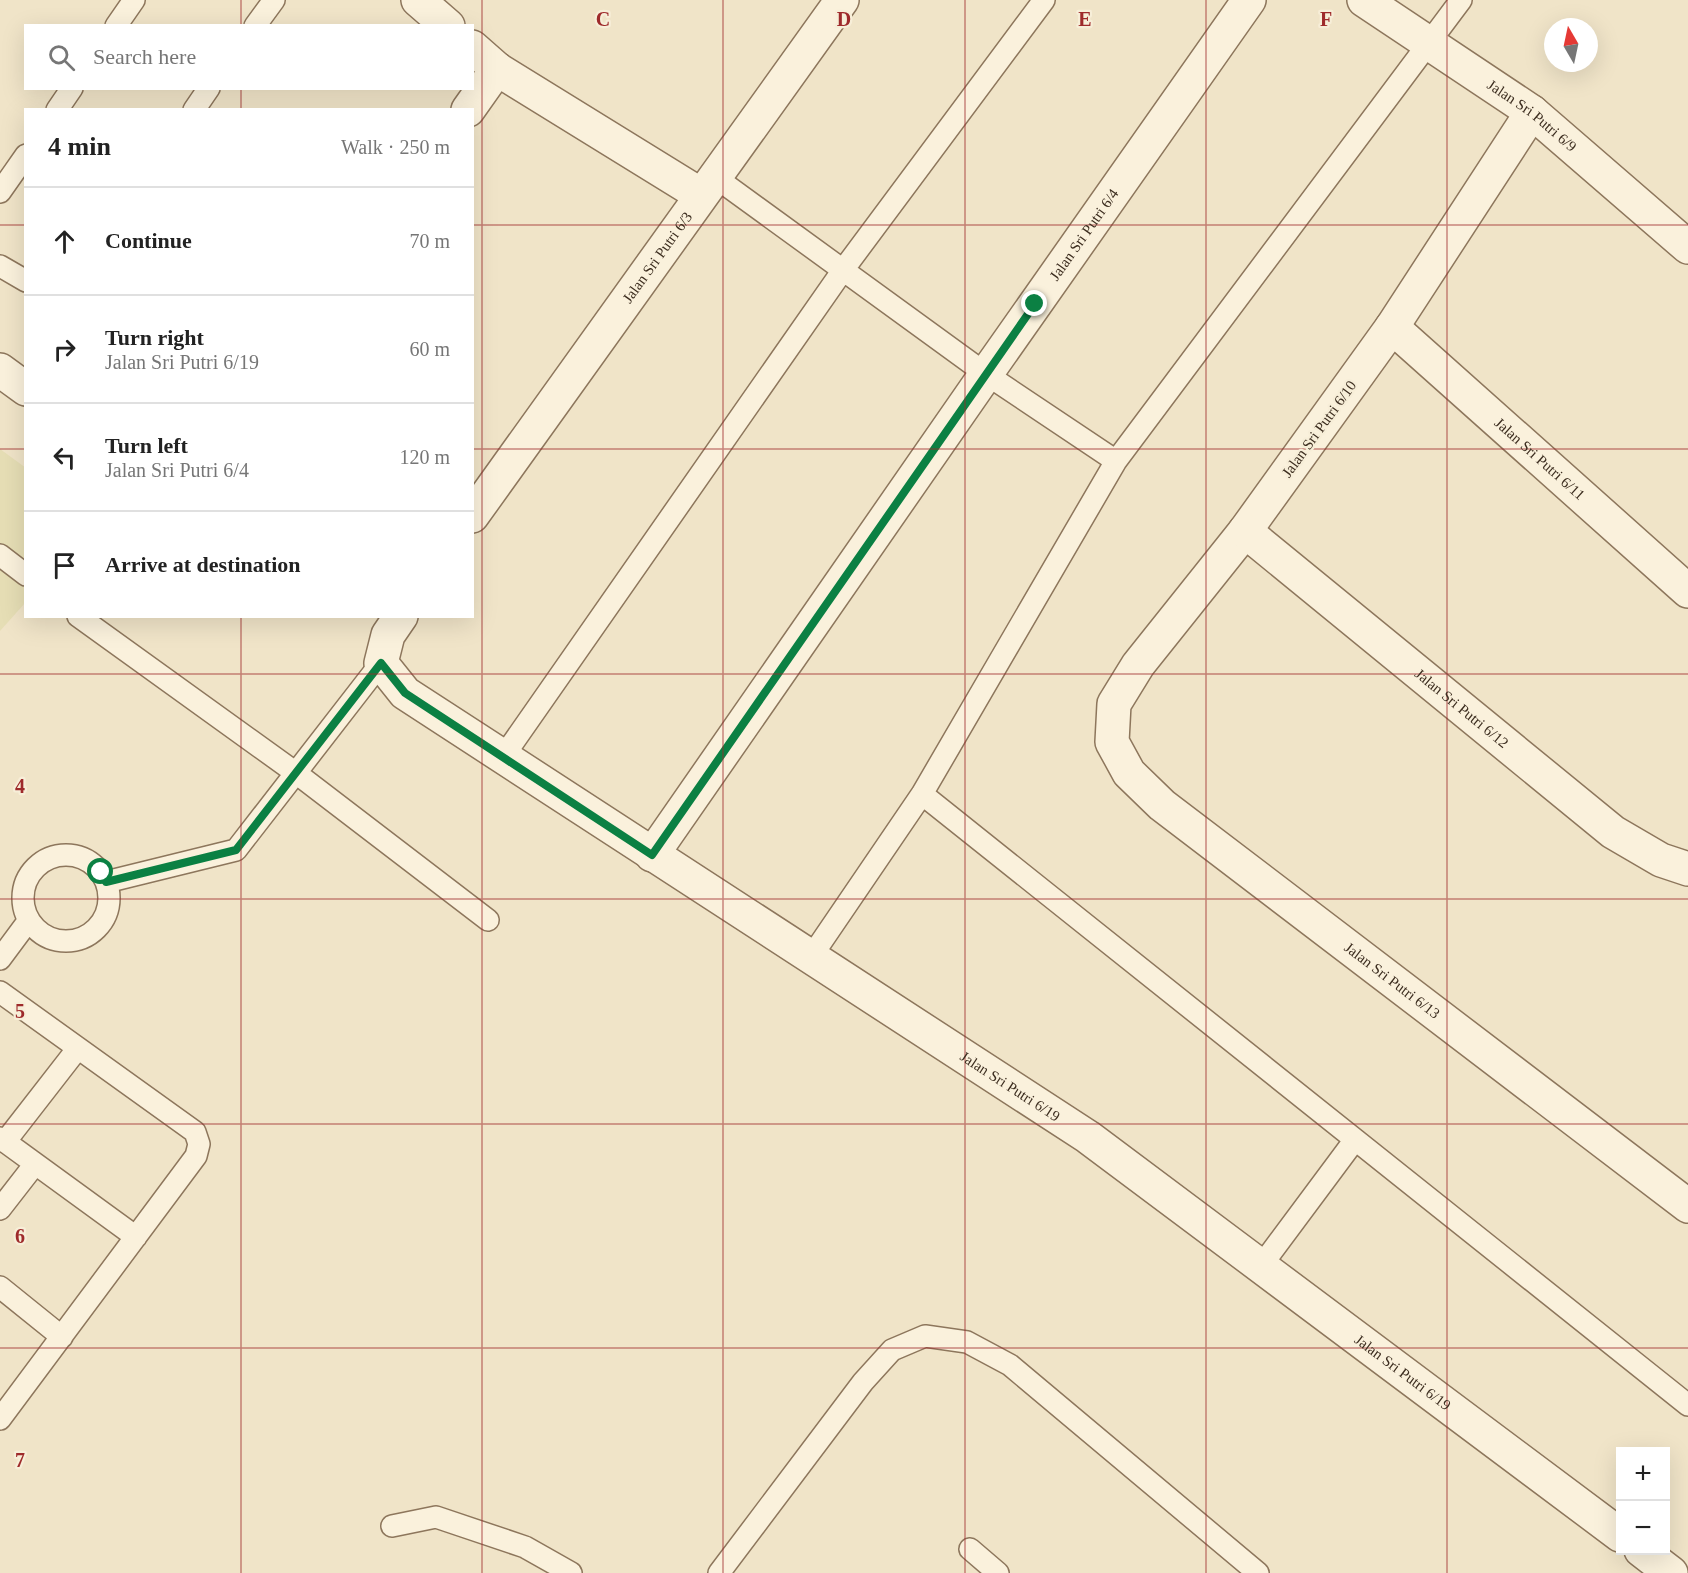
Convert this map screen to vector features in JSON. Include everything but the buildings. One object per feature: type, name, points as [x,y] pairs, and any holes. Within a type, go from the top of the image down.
[{"type":"street","name":"Jalan Sri Putri 6/3","points":[[474,513],[842,0]]},
{"type":"street","name":"Jalan Sri Putri 6/4","points":[[652,855],[1249,0]]},
{"type":"street","name":"Jalan Sri Putri 6/9","points":[[1364,0],[1532,112],[1688,247]]},
{"type":"street","points":[[422,1],[446,24]]},
{"type":"street","points":[[474,49],[497,69],[708,186]]},
{"type":"street","points":[[469,108],[497,69]]},
{"type":"street","name":"Jalan Sri Putri 6/10","points":[[1112,742],[1114,704],[1138,665],[1245,531],[1392,327],[1532,112]]},
{"type":"street","name":"Jalan Sri Putri 6/11","points":[[1392,327],[1688,591]]},
{"type":"street","points":[[0,370],[24,388]]},
{"type":"street","name":"Jalan Sri Putri 6/12","points":[[1245,531],[1613,832],[1661,860],[1688,869]]},
{"type":"street","points":[[381,663],[388,635],[400,618]]},
{"type":"street","name":"Jalan Sri Putri 6/19","points":[[381,663],[405,693],[1088,1137],[1616,1532]]},
{"type":"street","name":"Jalan Sri Putri 6/13","points":[[1112,742],[1130,773],[1162,805],[1688,1206]]},
{"type":"street","points":[[1646,1555],[1671,1573]]},
{"type":"lane","points":[[117,24],[134,0]]},
{"type":"lane","points":[[256,24],[274,0]]},
{"type":"lane","points":[[503,757],[843,270],[1044,0]]},
{"type":"lane","points":[[811,957],[922,794],[1116,461],[1461,0]]},
{"type":"lane","points":[[58,108],[71,90]]},
{"type":"lane","points":[[195,108],[208,90]]},
{"type":"lane","points":[[0,192],[24,158]]},
{"type":"lane","points":[[708,186],[843,270],[986,374],[1116,461]]},
{"type":"lane","points":[[0,266],[24,280]]},
{"type":"lane","points":[[0,555],[24,573]]},
{"type":"lane","points":[[81,618],[296,773],[488,920]]},
{"type":"lane","points":[[106,882],[236,850],[381,663]]},
{"type":"lane","points":[[922,794],[1354,1141],[1688,1405]]},
{"type":"lane","points":[[56,855],[73,855],[89,861],[101,872],[106,882],[109,894],[105,918],[87,935],[72,941],[55,940],[40,933],[29,920],[23,905],[23,889],[30,874],[41,862],[56,855]]},
{"type":"lane","points":[[0,959],[29,920]]},
{"type":"lane","points":[[0,992],[195,1132],[199,1144],[196,1156],[62,1337],[3,1410]]},
{"type":"lane","points":[[78,1048],[3,1140],[136,1237]]},
{"type":"lane","points":[[1261,1266],[1354,1141]]},
{"type":"lane","points":[[0,1209],[35,1164]]},
{"type":"lane","points":[[0,1287],[62,1337]]},
{"type":"lane","points":[[719,1573],[863,1382],[892,1350],[925,1336],[967,1342],[1010,1365],[1258,1573]]},
{"type":"lane","points":[[392,1526],[436,1517],[525,1547],[571,1573]]},
{"type":"lane","points":[[970,1549],[999,1573]]},
{"type":"shaded area","points":[[0,449],[24,467],[24,604],[0,631]]},
{"type":"route","points":[[101,872],[106,882],[236,850],[381,663],[405,693],[652,855],[1035,304]]}]
